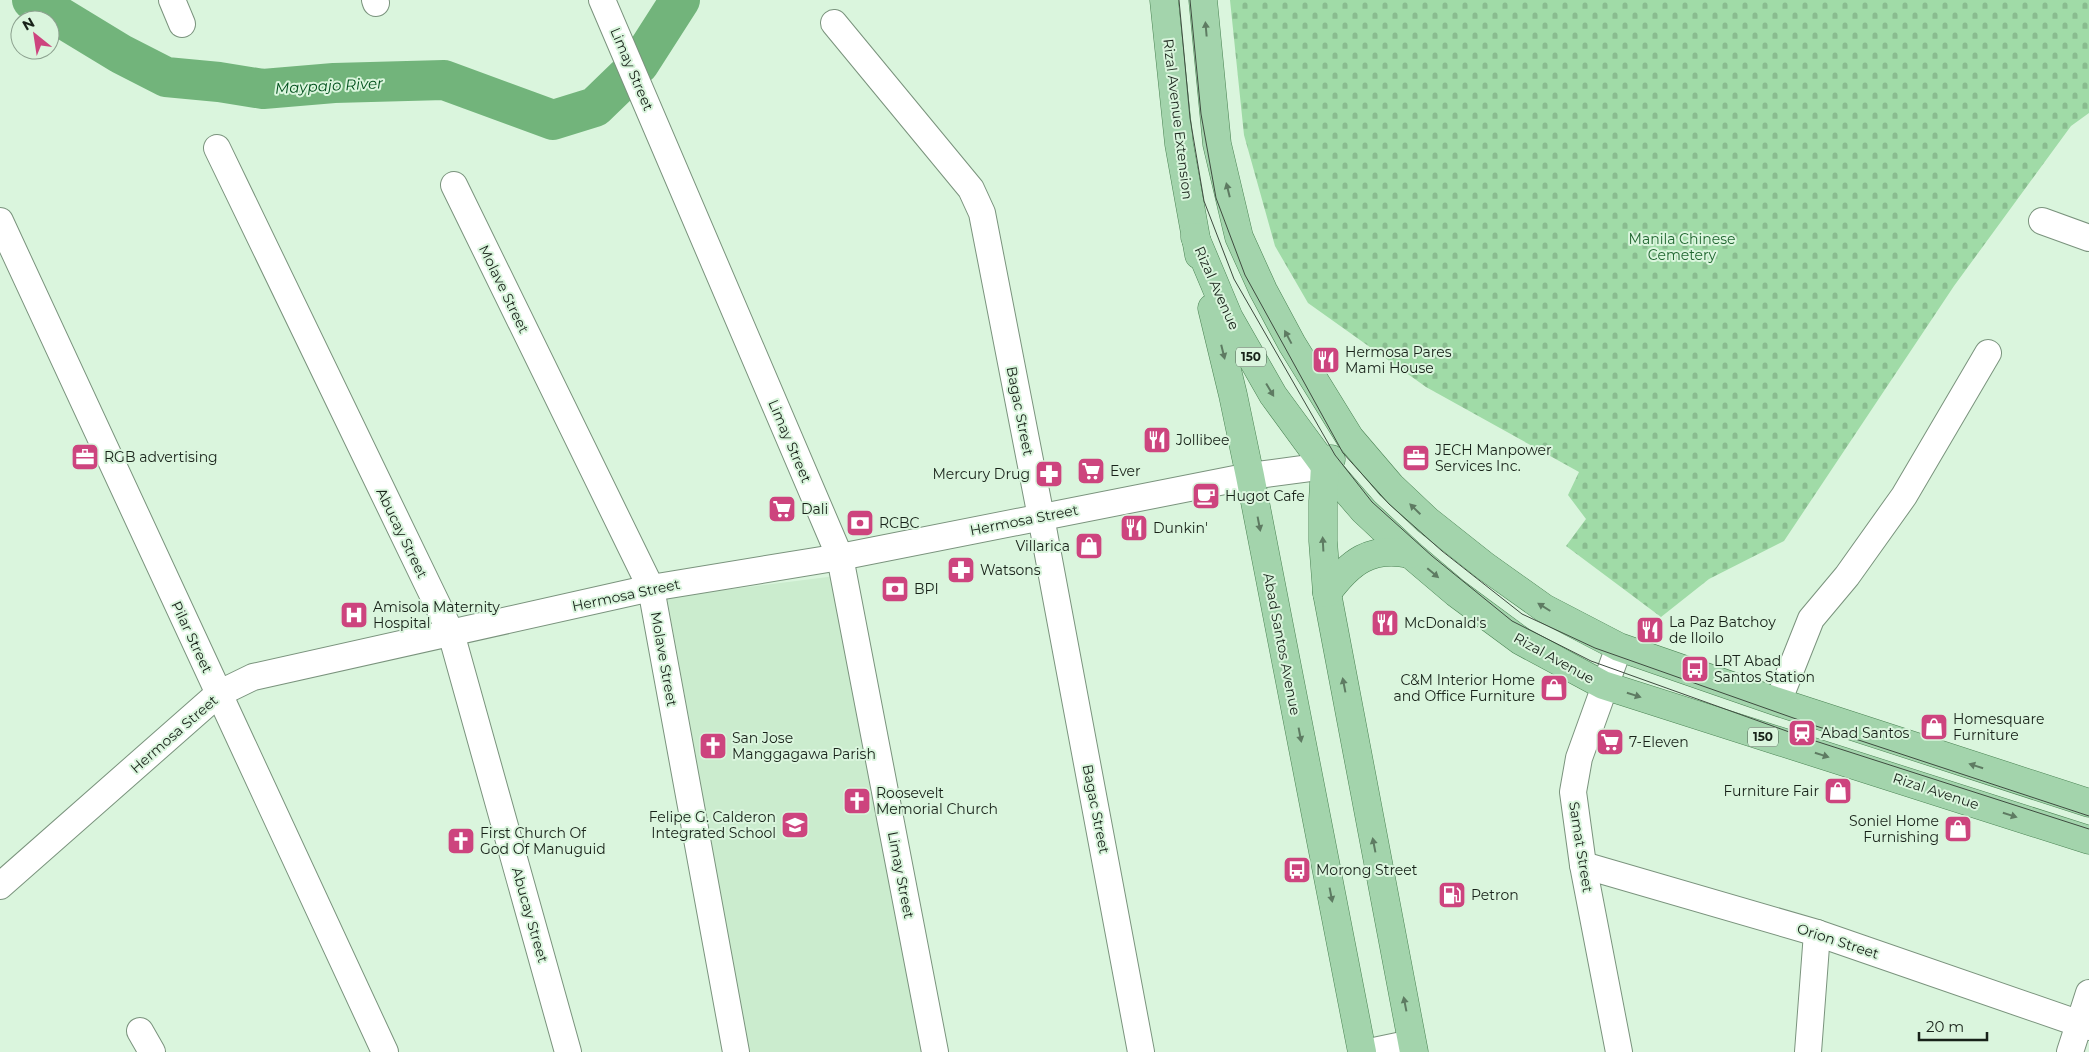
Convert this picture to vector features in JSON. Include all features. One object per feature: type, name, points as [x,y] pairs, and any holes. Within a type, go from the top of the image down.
[{"type":"main road","name":"Rizal Avenue Extension","points":[[1164,0],[1179,144],[1195,237]]},
{"type":"main road","points":[[1203,0],[1216,144],[1239,237],[1263,290],[1292,344],[1350,438],[1391,486],[1427,520],[1544,608],[1619,647],[1778,702],[2089,803]]},
{"type":"main road","name":"Rizal Avenue","points":[[1195,237],[1238,336],[1273,395],[1326,466],[1364,511],[1410,554],[1456,593],[1521,642],[1604,686],[2089,840]]},
{"type":"main road","name":"Abad Santos Avenue","points":[[1195,237],[1234,395],[1362,1052]]},
{"type":"main road","points":[[1350,438],[1326,466],[1323,541],[1327,593],[1413,1048]]},
{"type":"main road","points":[[1327,593],[1338,577],[1364,557],[1379,551],[1393,550],[1410,554]]},
{"type":"street","points":[[172,0],[182,24]]},
{"type":"street","name":"Limay Street","points":[[602,0],[840,557],[935,1052]]},
{"type":"street","name":"Bagac Street","points":[[834,23],[971,189],[978,203],[1041,517],[1141,1052]]},
{"type":"street","name":"Abucay Street","points":[[217,148],[451,633],[568,1052]]},
{"type":"street","name":"Molave Street","points":[[454,186],[651,588],[736,1052]]},
{"type":"street","name":"Pilar Street","points":[[0,220],[385,1052]]},
{"type":"street","points":[[2042,221],[2089,238]]},
{"type":"street","points":[[1778,702],[1811,619],[1847,576],[1904,496],[1988,353]]},
{"type":"street","name":"Hermosa Street","points":[[0,886],[218,694],[253,677],[651,588],[840,557],[1250,476],[1326,466]]},
{"type":"street","name":"Samat Street","points":[[1619,647],[1578,758],[1573,792],[1584,865],[1619,1052]]},
{"type":"street","name":"Orion Street","points":[[1584,865],[1817,933],[2084,1025]]},
{"type":"street","points":[[1808,1052],[1817,933]]},
{"type":"street","points":[[2070,1052],[2084,1025],[2089,993]]},
{"type":"street","points":[[1369,1052],[1413,1048]]},
{"type":"shaded area","name":"Felipe G. Calderon Integrated School","points":[[836,576],[924,1052],[749,1052],[667,597]]},
{"type":"green space","name":"Manila Chinese Cemetery","points":[[1230,0],[2089,0],[2089,113],[2071,126],[1954,286],[1784,541],[1709,579],[1661,617],[1566,546],[1586,519],[1568,495],[1579,472],[1426,387],[1308,303],[1275,246],[1244,135]]},
{"type":"waterway","name":"Maypajo River","points":[[32,0],[121,54],[166,77],[219,82],[263,89],[334,83],[444,80],[553,120],[595,107],[626,77]]},
{"type":"waterway","name":"Maypajo River","points":[[639,64],[680,0]]},
{"type":"tram line","points":[[1179,0],[1190,118],[1204,201],[1234,279],[1335,455],[1372,502],[1432,556],[1512,621],[1591,661],[1806,738],[2089,829]]},
{"type":"tram line","points":[[1190,0],[1201,114],[1216,198],[1245,275],[1343,453],[1389,504],[1442,551],[1522,614],[1595,648],[1816,726],[2089,816]]},
{"type":"place","name":"Hermosa Pares Mami House","points":[[1326,360]]},
{"type":"place","name":"Jollibee","points":[[1157,440]]},
{"type":"place","name":"RGB advertising","points":[[85,457]]},
{"type":"place","name":"JECH Manpower Services Inc.","points":[[1416,458]]},
{"type":"place","name":"Ever","points":[[1091,471]]},
{"type":"place","name":"Mercury Drug","points":[[1049,474]]},
{"type":"place","name":"Hugot Cafe","points":[[1206,496]]},
{"type":"place","name":"Dali","points":[[782,509]]},
{"type":"place","name":"RCBC","points":[[860,523]]},
{"type":"place","name":"Dunkin'","points":[[1134,528]]},
{"type":"place","name":"Villarica","points":[[1089,546]]},
{"type":"place","name":"Watsons","points":[[961,570]]},
{"type":"place","name":"BPI","points":[[895,589]]},
{"type":"place","name":"Amisola Maternity Hospital","points":[[354,615]]},
{"type":"place","name":"McDonald's","points":[[1385,623]]},
{"type":"place","name":"La Paz Batchoy de Iloilo","points":[[1650,630]]},
{"type":"place","name":"LRT Abad Santos Station","points":[[1695,669]]},
{"type":"place","name":"C&M Interior Home and Office Furniture","points":[[1554,688]]},
{"type":"place","name":"Homesquare Furniture","points":[[1934,727]]},
{"type":"place","name":"Abad Santos","points":[[1802,733]]},
{"type":"place","name":"7-Eleven","points":[[1610,742]]},
{"type":"place","name":"San Jose Manggagawa Parish","points":[[713,746]]},
{"type":"place","name":"Furniture Fair","points":[[1838,791]]},
{"type":"place","name":"Roosevelt Memorial Church","points":[[857,801]]},
{"type":"place","name":"Felipe G. Calderon Integrated School","points":[[795,825]]},
{"type":"place","name":"Soniel Home Furnishing","points":[[1958,829]]},
{"type":"place","name":"First Church Of God Of Manuguid","points":[[461,841]]},
{"type":"place","name":"Morong Street","points":[[1297,870]]},
{"type":"place","name":"Petron","points":[[1452,895]]}]
